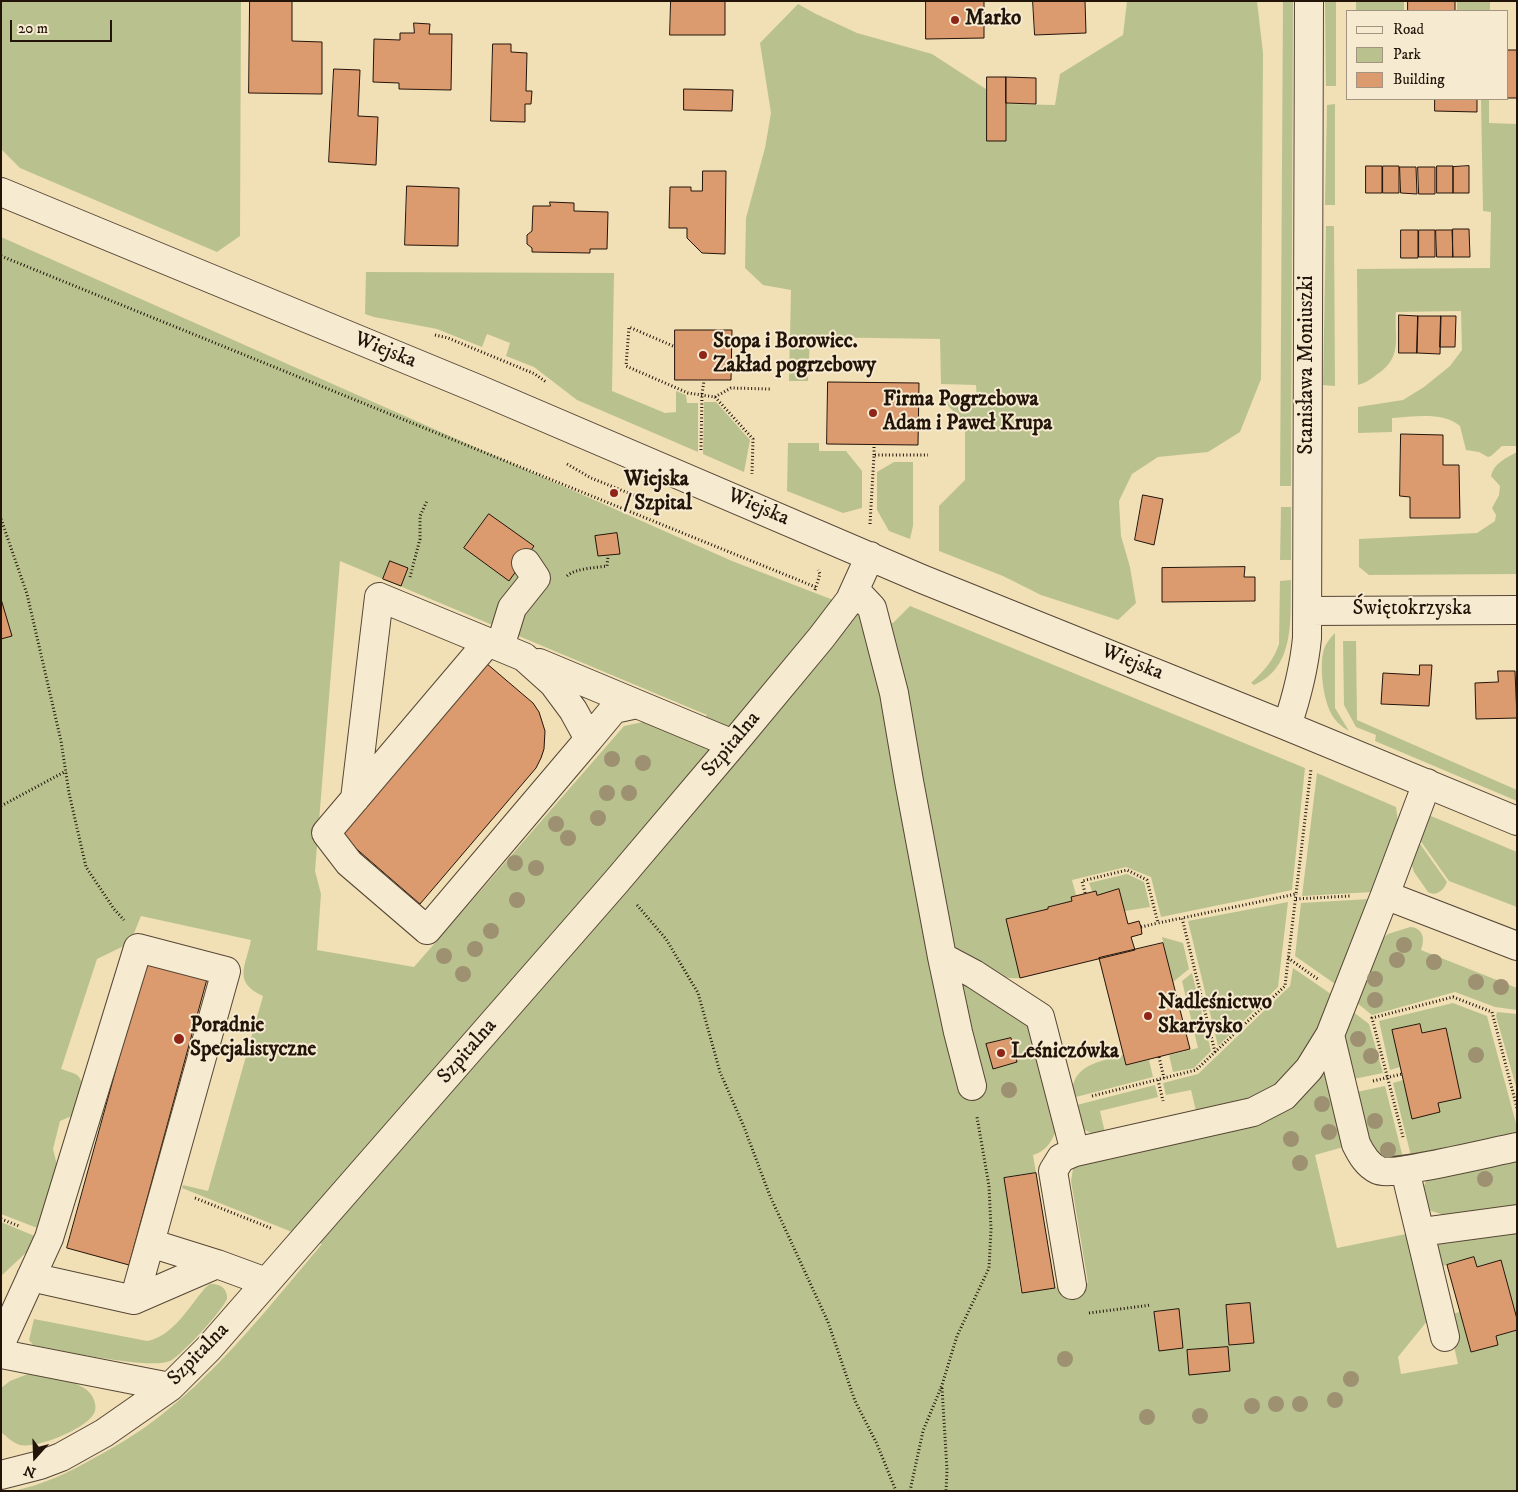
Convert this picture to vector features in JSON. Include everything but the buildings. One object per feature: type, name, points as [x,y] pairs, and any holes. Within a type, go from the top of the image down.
[{"type":"street","name":"Stanisława Moniuszki","points":[[1287,726],[1305,662],[1307,611],[1310,1]]},
{"type":"street","name":"Wiejska","points":[[1,192],[478,389],[922,579],[1517,821]]},
{"type":"street","name":"Szpitalna","points":[[6,1473],[61,1457],[104,1433],[170,1387],[209,1348],[616,882],[733,744],[850,600],[870,556]]},
{"type":"street","points":[[529,573],[494,645],[326,833],[349,863],[427,930],[614,708],[637,704]]},
{"type":"street","points":[[855,590],[872,608],[894,693],[942,957],[972,1086]]},
{"type":"street","points":[[355,799],[379,597],[733,744]]},
{"type":"street","name":"Świętokrzyska","points":[[1307,611],[1517,610]]},
{"type":"street","points":[[524,657],[553,683],[573,710],[589,740]]},
{"type":"street","points":[[1072,1285],[1053,1171],[1061,1158],[1075,1152],[1253,1112],[1284,1096],[1309,1069],[1330,1035],[1386,894],[1427,783]]},
{"type":"street","points":[[1386,894],[1517,946]]},
{"type":"street","points":[[1,1343],[50,1238],[138,948],[226,971],[134,1300]]},
{"type":"street","points":[[942,957],[974,974],[1040,1017],[1075,1152]]},
{"type":"street","points":[[1330,1035],[1356,1144],[1365,1160],[1378,1170],[1386,1172],[1408,1169],[1517,1147]]},
{"type":"street","points":[[1408,1169],[1420,1232],[1446,1337]]},
{"type":"street","points":[[1420,1232],[1517,1219]]},
{"type":"street","points":[[150,1244],[217,1264],[266,1282]]},
{"type":"street","points":[[31,1277],[134,1300],[217,1264]]},
{"type":"street","points":[[1,1354],[170,1387]]},
{"type":"path","points":[[1,256],[817,587]]},
{"type":"path","points":[[673,346],[629,327],[626,366],[688,393],[714,397],[753,439],[752,479]]},
{"type":"path","points":[[701,458],[704,381]]},
{"type":"path","points":[[714,397],[731,388],[770,389]]},
{"type":"path","points":[[870,529],[874,445]]},
{"type":"path","points":[[874,454],[928,455]]},
{"type":"path","points":[[400,606],[417,555],[420,539],[420,516],[426,501]]},
{"type":"path","points":[[1,519],[27,594],[86,867],[114,909],[150,951]]},
{"type":"path","points":[[529,573],[542,590],[561,583],[569,574],[607,566],[608,556]]},
{"type":"path","points":[[814,595],[820,574]]},
{"type":"path","points":[[1062,1104],[1196,1070],[1285,986],[1311,770]]},
{"type":"path","points":[[1,806],[66,771]]},
{"type":"path","points":[[1085,893],[1082,881],[1126,870],[1147,880],[1158,923]]},
{"type":"path","points":[[616,882],[666,939],[698,993],[720,1072],[744,1127],[770,1196],[828,1322],[855,1401],[877,1444],[896,1491]]},
{"type":"path","points":[[1141,927],[1296,894]]},
{"type":"path","points":[[1296,899],[1386,894]]},
{"type":"path","points":[[1182,918],[1216,1052]]},
{"type":"path","points":[[1408,1169],[1372,1018],[1453,997],[1492,1012],[1517,1108]]},
{"type":"path","points":[[1159,1057],[1164,1078]]},
{"type":"path","points":[[910,1491],[923,1430],[942,1385],[957,1336],[989,1268],[991,1229],[989,1186],[972,1086]]},
{"type":"path","points":[[167,1187],[276,1230]]},
{"type":"path","points":[[1072,1285],[1076,1314],[1151,1305]]},
{"type":"path","points":[[942,1385],[947,1470],[946,1491]]},
{"type":"green space","points":[[1,1],[241,1],[240,236],[217,252],[20,168],[1,149]]},
{"type":"green space","points":[[1127,1],[1257,1],[1263,53],[1261,379],[1240,432],[1208,452],[1158,457],[1132,474],[1119,501],[1121,536],[1130,567],[1136,603],[1118,620],[1041,595],[1003,576],[939,551],[939,506],[965,480],[965,424],[940,397],[977,399],[976,385],[941,384],[940,339],[810,337],[808,381],[789,381],[791,290],[763,285],[745,268],[746,218],[765,148],[771,113],[760,43],[798,4],[857,33],[932,54],[1009,104],[1055,105],[1060,74],[1123,35]]},
{"type":"green space","points":[[1283,1],[1293,1],[1291,486],[1280,486]]},
{"type":"green space","points":[[1325,1],[1336,1],[1336,86],[1326,86]]},
{"type":"green space","points":[[1356,1],[1404,1],[1404,10],[1356,10]]},
{"type":"green space","points":[[1457,1],[1490,1],[1490,10],[1457,10]]},
{"type":"green space","points":[[1481,100],[1489,100],[1489,123],[1517,124],[1517,446],[1502,446],[1488,457],[1479,452],[1466,450],[1460,426],[1445,418],[1427,416],[1392,418],[1392,432],[1358,433],[1358,407],[1403,400],[1424,387],[1450,366],[1462,350],[1461,311],[1396,312],[1396,346],[1392,360],[1379,373],[1358,385],[1357,269],[1490,268],[1491,212],[1483,211]]},
{"type":"green space","points":[[1335,104],[1335,205],[1325,205],[1327,105]]},
{"type":"green space","points":[[1326,226],[1334,226],[1335,386],[1323,385]]},
{"type":"green space","points":[[1,237],[732,561],[893,623],[910,606],[1305,768],[1292,890],[1161,917],[1151,877],[1126,867],[1072,880],[1076,895],[1071,897],[1072,901],[1006,919],[1020,978],[1004,977],[979,966],[968,987],[979,995],[984,995],[1027,1024],[1057,1127],[1049,1144],[1042,1151],[1033,1155],[1036,1173],[1004,1178],[1021,1293],[1088,1283],[1071,1181],[1073,1169],[1077,1165],[1327,1073],[1347,1146],[1315,1155],[1337,1248],[1411,1233],[1428,1320],[1398,1357],[1401,1374],[1458,1364],[1447,1315],[1460,1312],[1471,1352],[1498,1345],[1496,1336],[1517,1330],[1517,1491],[12,1491],[45,1482],[75,1468],[129,1438],[160,1416],[204,1377],[245,1335],[322,1244],[182,1188],[183,1185],[208,1191],[263,996],[253,991],[244,979],[244,965],[251,940],[141,916],[130,943],[97,959],[61,1069],[77,1075],[82,1084],[82,1089],[74,1115],[60,1121],[53,1149],[57,1165],[40,1229],[1,1214]],"holes":[[[340,561],[707,715],[686,740],[643,722],[624,726],[414,967],[317,950],[321,894],[315,871]]]},
{"type":"green space","points":[[366,272],[614,273],[612,391],[665,413],[676,412],[676,391],[686,395],[687,403],[698,403],[698,452],[577,400],[534,367],[506,356],[510,343],[487,334],[482,347],[437,329],[365,314]]},
{"type":"green space","points":[[704,402],[716,402],[750,440],[744,472],[703,454]]},
{"type":"green space","points":[[788,443],[819,443],[819,451],[846,451],[862,471],[862,508],[843,513],[787,491]]},
{"type":"green space","points":[[1517,452],[1517,574],[1369,575],[1359,567],[1359,539],[1477,533],[1495,521],[1496,515],[1492,508],[1499,495],[1500,486],[1491,476],[1498,464]]},
{"type":"green space","points":[[894,462],[913,462],[913,526],[910,539],[889,531],[877,510],[877,472]]},
{"type":"green space","points":[[1281,507],[1291,507],[1291,560],[1280,560]]},
{"type":"green space","points":[[1291,580],[1290,625],[1284,654],[1268,677],[1254,685],[1251,683],[1268,665],[1279,644],[1280,581]]},
{"type":"green space","points":[[1335,633],[1335,708],[1349,731],[1339,724],[1332,715],[1326,701],[1323,682],[1322,664],[1324,649]]},
{"type":"green space","points":[[1343,641],[1356,641],[1357,720],[1517,790],[1517,801],[1375,741],[1376,735],[1356,727],[1344,705]]},
{"type":"green space","points":[[1317,773],[1396,807],[1398,823],[1372,892],[1302,896]]},
{"type":"green space","points":[[1431,816],[1517,852],[1517,907],[1449,881],[1417,836]]},
{"type":"green space","points":[[1416,838],[1447,882],[1444,888],[1437,893],[1428,892],[1414,872],[1410,859]]},
{"type":"green space","points":[[1127,874],[1144,882],[1150,907],[1125,911],[1119,890],[1097,895],[1096,891],[1092,891],[1089,883]]},
{"type":"green space","points":[[1369,899],[1338,986],[1295,956],[1301,903]]},
{"type":"green space","points":[[1288,902],[1278,987],[1218,1046],[1188,921]]},
{"type":"green space","points":[[1410,927],[1421,932],[1423,942],[1421,950],[1517,988],[1517,1010],[1495,1007],[1455,992],[1372,1015],[1352,999],[1374,946],[1388,934]]},
{"type":"green space","points":[[1162,937],[1183,943],[1189,969],[1173,982]]},
{"type":"green space","points":[[1293,968],[1334,996],[1305,1052],[1286,1078],[1275,1088],[1257,1098],[1197,1115],[1191,1090],[1166,1095],[1163,1083],[1198,1074],[1290,986]]},
{"type":"green space","points":[[1192,973],[1211,1051],[1194,1068],[1173,1072],[1169,1055],[1198,1048],[1182,981]]},
{"type":"green space","points":[[1453,1003],[1487,1016],[1517,1127],[1517,1140],[1412,1160],[1393,1083],[1403,1080],[1412,1118],[1439,1112],[1438,1103],[1461,1098],[1446,1028],[1422,1033],[1420,1024],[1393,1030],[1400,1067],[1390,1070],[1379,1021]]},
{"type":"green space","points":[[1348,1008],[1369,1024],[1383,1073],[1349,1080],[1342,1050]]},
{"type":"green space","points":[[1497,1012],[1517,1014],[1517,1090],[1496,1016]]},
{"type":"green space","points":[[1123,1055],[1126,1065],[1149,1060],[1153,1077],[1072,1098],[1076,1078],[1081,1072],[1095,1063]]},
{"type":"green space","points":[[1155,1085],[1158,1097],[1100,1111],[1106,1137],[1097,1136],[1083,1129],[1073,1106]]},
{"type":"green space","points":[[1385,1086],[1404,1162],[1374,1157],[1352,1093]]},
{"type":"green space","points":[[1517,1157],[1517,1212],[1448,1216],[1428,1210],[1422,1190],[1428,1177]]},
{"type":"green space","points":[[1,1222],[37,1237],[29,1250],[1,1276]]},
{"type":"green space","points":[[1517,1229],[1517,1319],[1501,1260],[1477,1267],[1474,1257],[1436,1268],[1435,1248],[1441,1242]]},
{"type":"green space","points":[[210,1284],[223,1287],[227,1299],[201,1333],[170,1361],[143,1363],[103,1358],[33,1345],[29,1340],[34,1319],[147,1341],[164,1334],[172,1327]]},
{"type":"green space","points":[[28,1374],[65,1380],[86,1389],[95,1404],[95,1411],[91,1418],[62,1436],[38,1444],[20,1445],[12,1441],[1,1432],[1,1388],[10,1381]]},
{"type":"place","name":"Marko","points":[[955,20]]},
{"type":"place","name":"Stopa i Borowiec. Zakład pogrzebowy","points":[[703,355]]},
{"type":"place","name":"Firma Pogrzebowa Adam i Paweł Krupa","points":[[873,413]]},
{"type":"place","name":"Wiejska / Szpital","points":[[614,493]]},
{"type":"place","name":"Nadleśnictwo Skarżysko","points":[[1148,1016]]},
{"type":"place","name":"Poradnie Specjalistyczne","points":[[179,1039]]},
{"type":"place","name":"Leśniczówka","points":[[1001,1053]]}]
